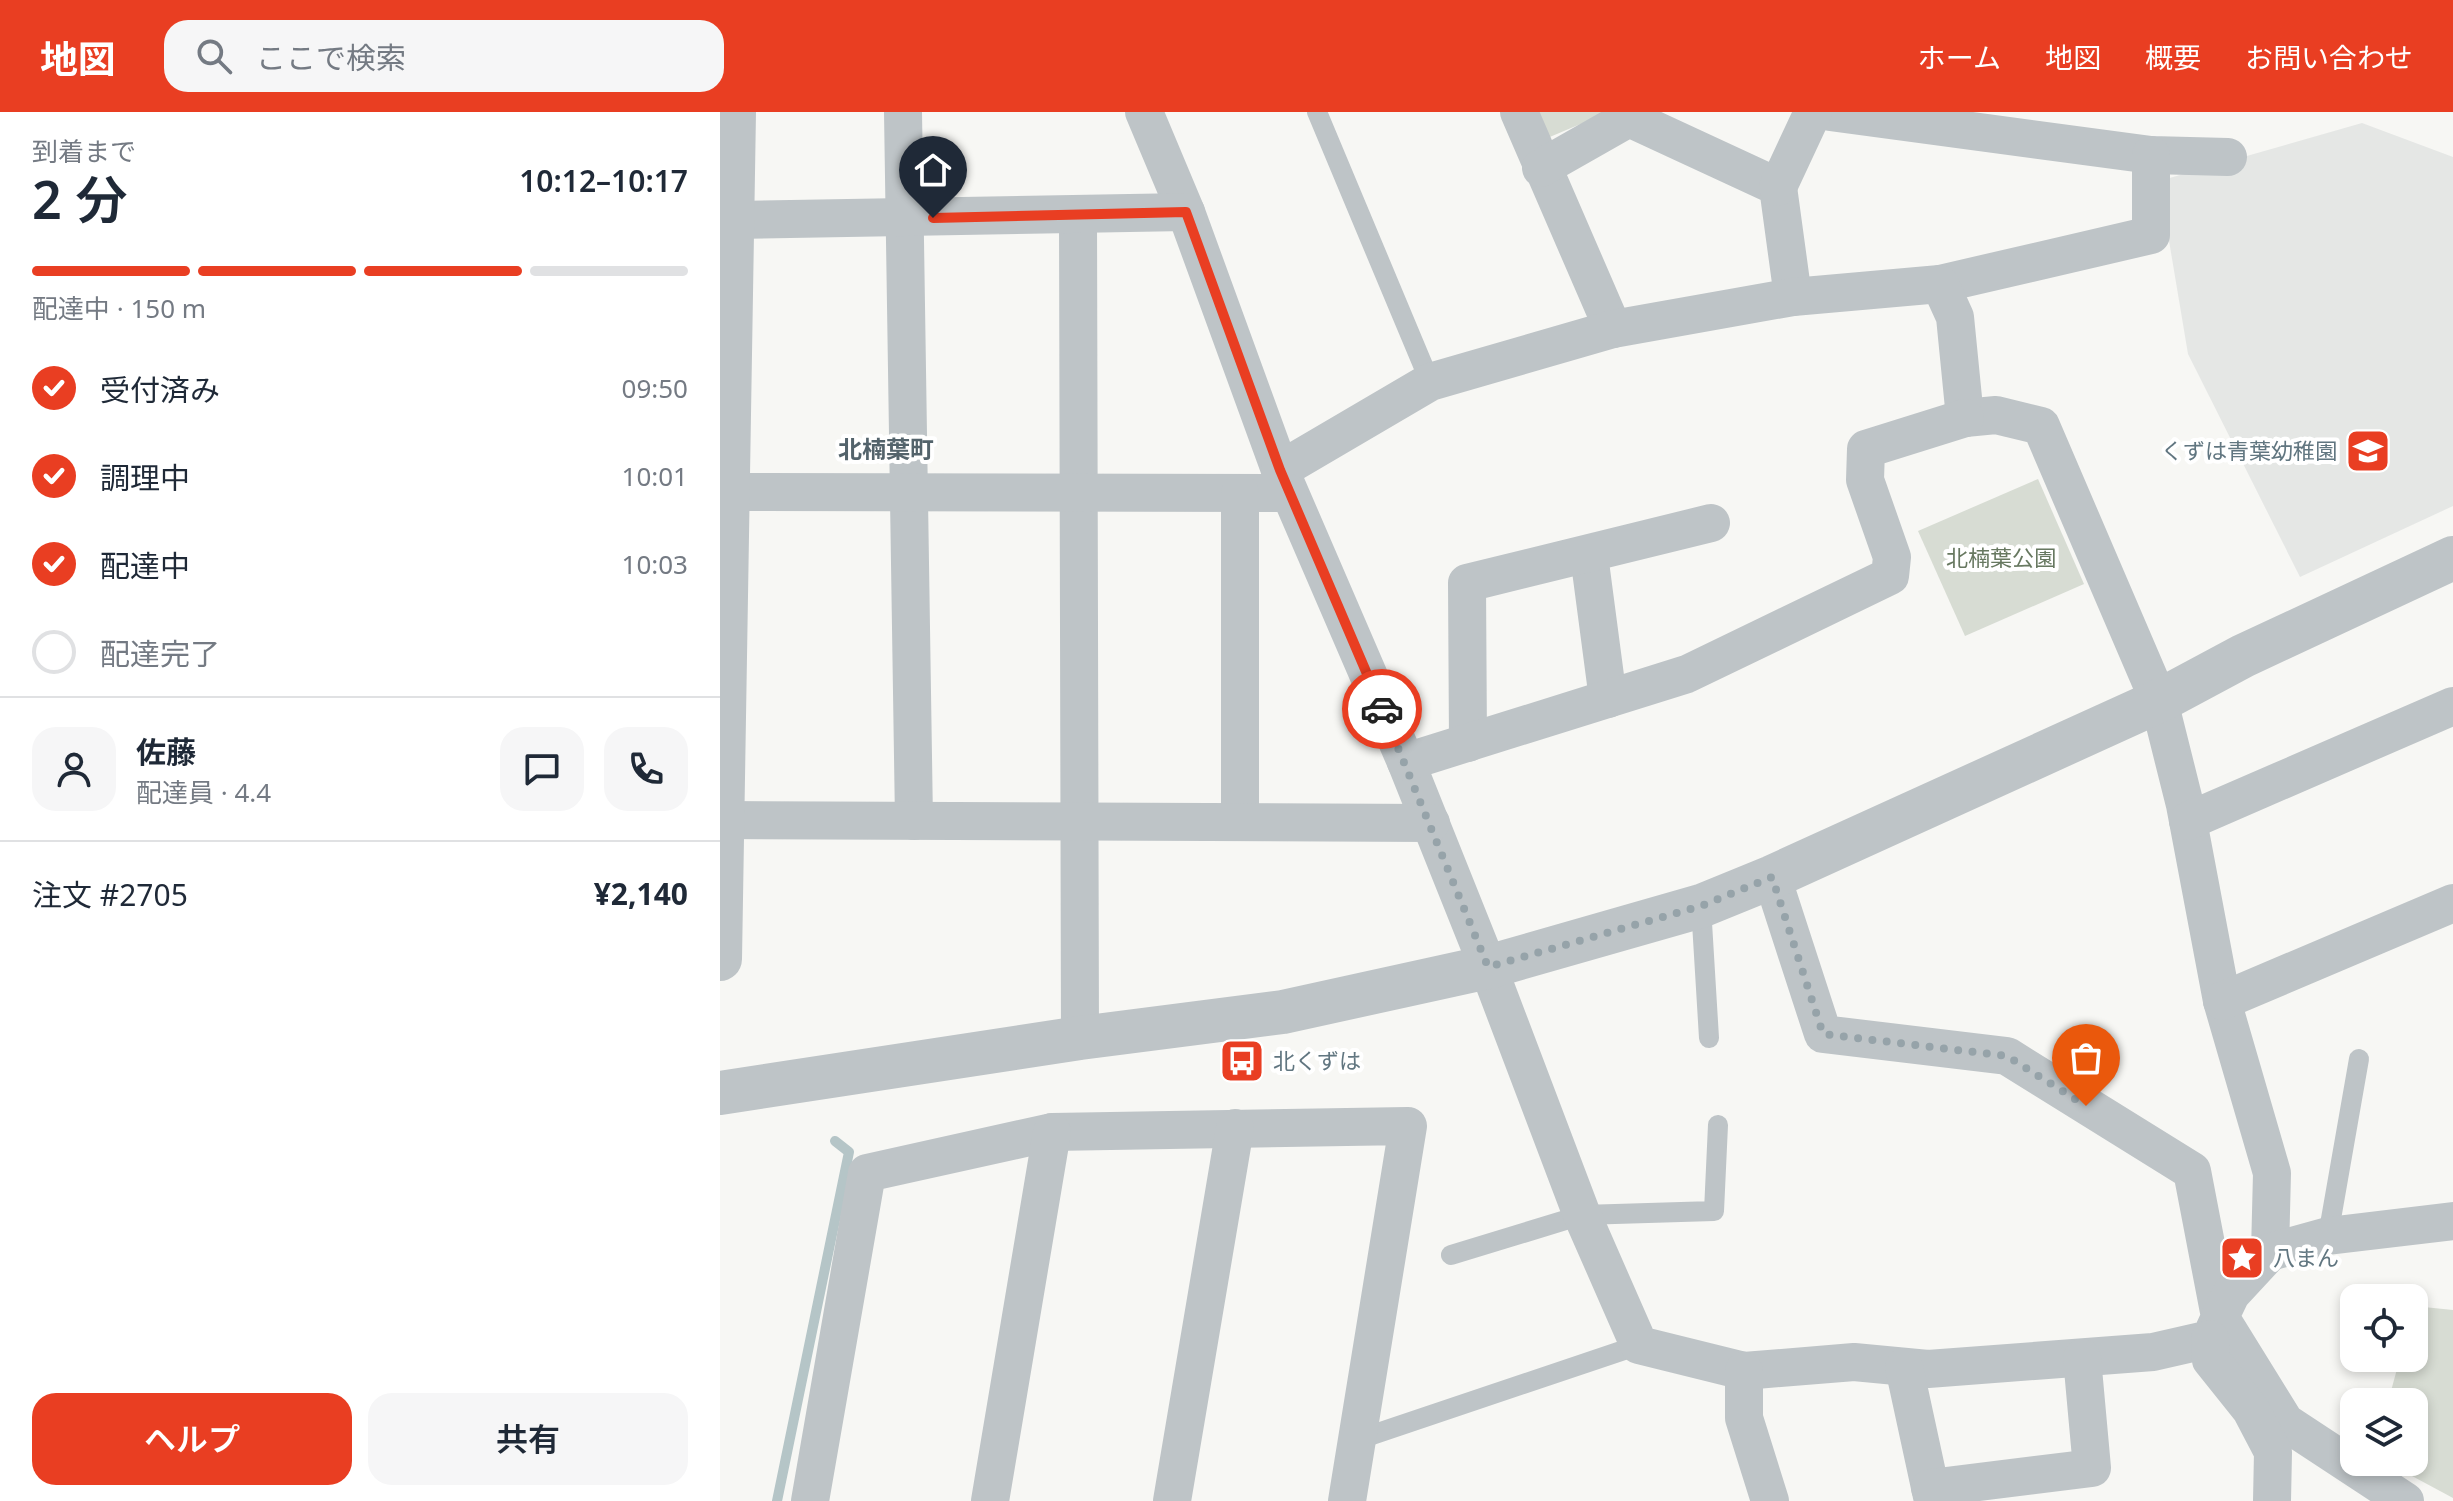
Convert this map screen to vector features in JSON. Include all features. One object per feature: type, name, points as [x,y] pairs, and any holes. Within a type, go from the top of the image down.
[{"type":"street","points":[[903,112],[914,821]]},
{"type":"street","points":[[1144,112],[1186,212],[1284,481],[1406,762],[1582,1215],[1639,1345],[1744,1371],[1854,1362],[1928,1369],[2153,1352],[2215,1328],[2231,1294],[2270,1252],[2328,1236],[2453,1221]]},
{"type":"street","points":[[1519,112],[1613,329]]},
{"type":"street","points":[[1793,297],[1778,187],[1813,112]]},
{"type":"street","points":[[1830,112],[2151,155],[2228,157]]},
{"type":"street","points":[[1541,168],[1630,115],[1778,187]]},
{"type":"street","points":[[720,959],[724,492],[732,220],[729,140]]},
{"type":"street","points":[[724,492],[1240,493],[1284,481],[1430,382],[1613,329],[1793,297],[1940,284],[2151,235],[2151,155]]},
{"type":"street","points":[[732,220],[1186,212]]},
{"type":"street","points":[[1078,215],[1080,1038]]},
{"type":"street","points":[[1940,284],[1955,317],[1965,418]]},
{"type":"street","points":[[1406,762],[1687,674],[1890,576],[1892,557],[1865,480],[1866,449],[1965,418],[1996,415],[2041,426],[2159,701],[2188,821],[2222,1001],[2272,1173],[2270,1252]]},
{"type":"street","points":[[1240,493],[1240,822]]},
{"type":"street","points":[[1468,743],[1467,583],[1711,523]]},
{"type":"street","points":[[1589,555],[1608,699]]},
{"type":"street","points":[[720,1093],[1080,1038],[1283,1012],[1488,967],[1701,906],[1772,877],[2159,701],[2243,656],[2453,558]]},
{"type":"street","points":[[2188,821],[2453,706]]},
{"type":"street","points":[[722,820],[1431,823]]},
{"type":"street","points":[[1772,877],[1823,1034],[2007,1056],[2192,1171],[2215,1328],[2211,1360],[2251,1410],[2273,1452],[2272,1501]]},
{"type":"street","points":[[2222,1001],[2453,903]]},
{"type":"street","points":[[810,1501],[867,1173],[1052,1132],[1408,1126],[1347,1501]]},
{"type":"street","points":[[1172,1501],[1235,1128]]},
{"type":"street","points":[[990,1501],[1052,1132]]},
{"type":"street","points":[[2215,1328],[2285,1422],[2405,1501]]},
{"type":"street","points":[[1904,1367],[1932,1494],[2092,1468],[2082,1358]]},
{"type":"street","points":[[1744,1371],[1744,1418],[1770,1501]]},
{"type":"lane","points":[[1317,112],[1430,382]]},
{"type":"lane","points":[[1701,906],[1709,1038]]},
{"type":"lane","points":[[2328,1236],[2359,1059]]},
{"type":"lane","points":[[1451,1255],[1582,1215],[1714,1211],[1718,1125]]},
{"type":"lane","points":[[1357,1440],[1639,1345]]},
{"type":"shaded area","points":[[2362,123],[2453,157],[2453,506],[2300,577],[2188,354],[2159,181]]},
{"type":"green space","points":[[1534,112],[1609,112],[1545,139]]},
{"type":"green space","name":"北楠葉公園","points":[[2038,479],[2084,584],[1965,636],[1918,531]]},
{"type":"green space","points":[[2428,1307],[2453,1310],[2453,1498],[2412,1476],[2428,1476],[2428,1388],[2392,1388],[2396,1372],[2428,1372]]},
{"type":"waterway","points":[[777,1501],[849,1152],[835,1141]]},
{"type":"way so far","points":[[1382,709],[1488,967],[1701,906],[1772,877],[1823,1034],[2007,1056],[2086,1106]]},
{"type":"place","name":"くずは青葉幼稚園","points":[[2368,451]]},
{"type":"place","name":"北くずは","points":[[1242,1061]]},
{"type":"place","name":"八まん","points":[[2242,1258]]},
{"type":"district","name":"北楠葉町","points":[[886,450]]},
{"type":"route","points":[[933,218],[1186,212],[1280,470],[1382,709]]}]
